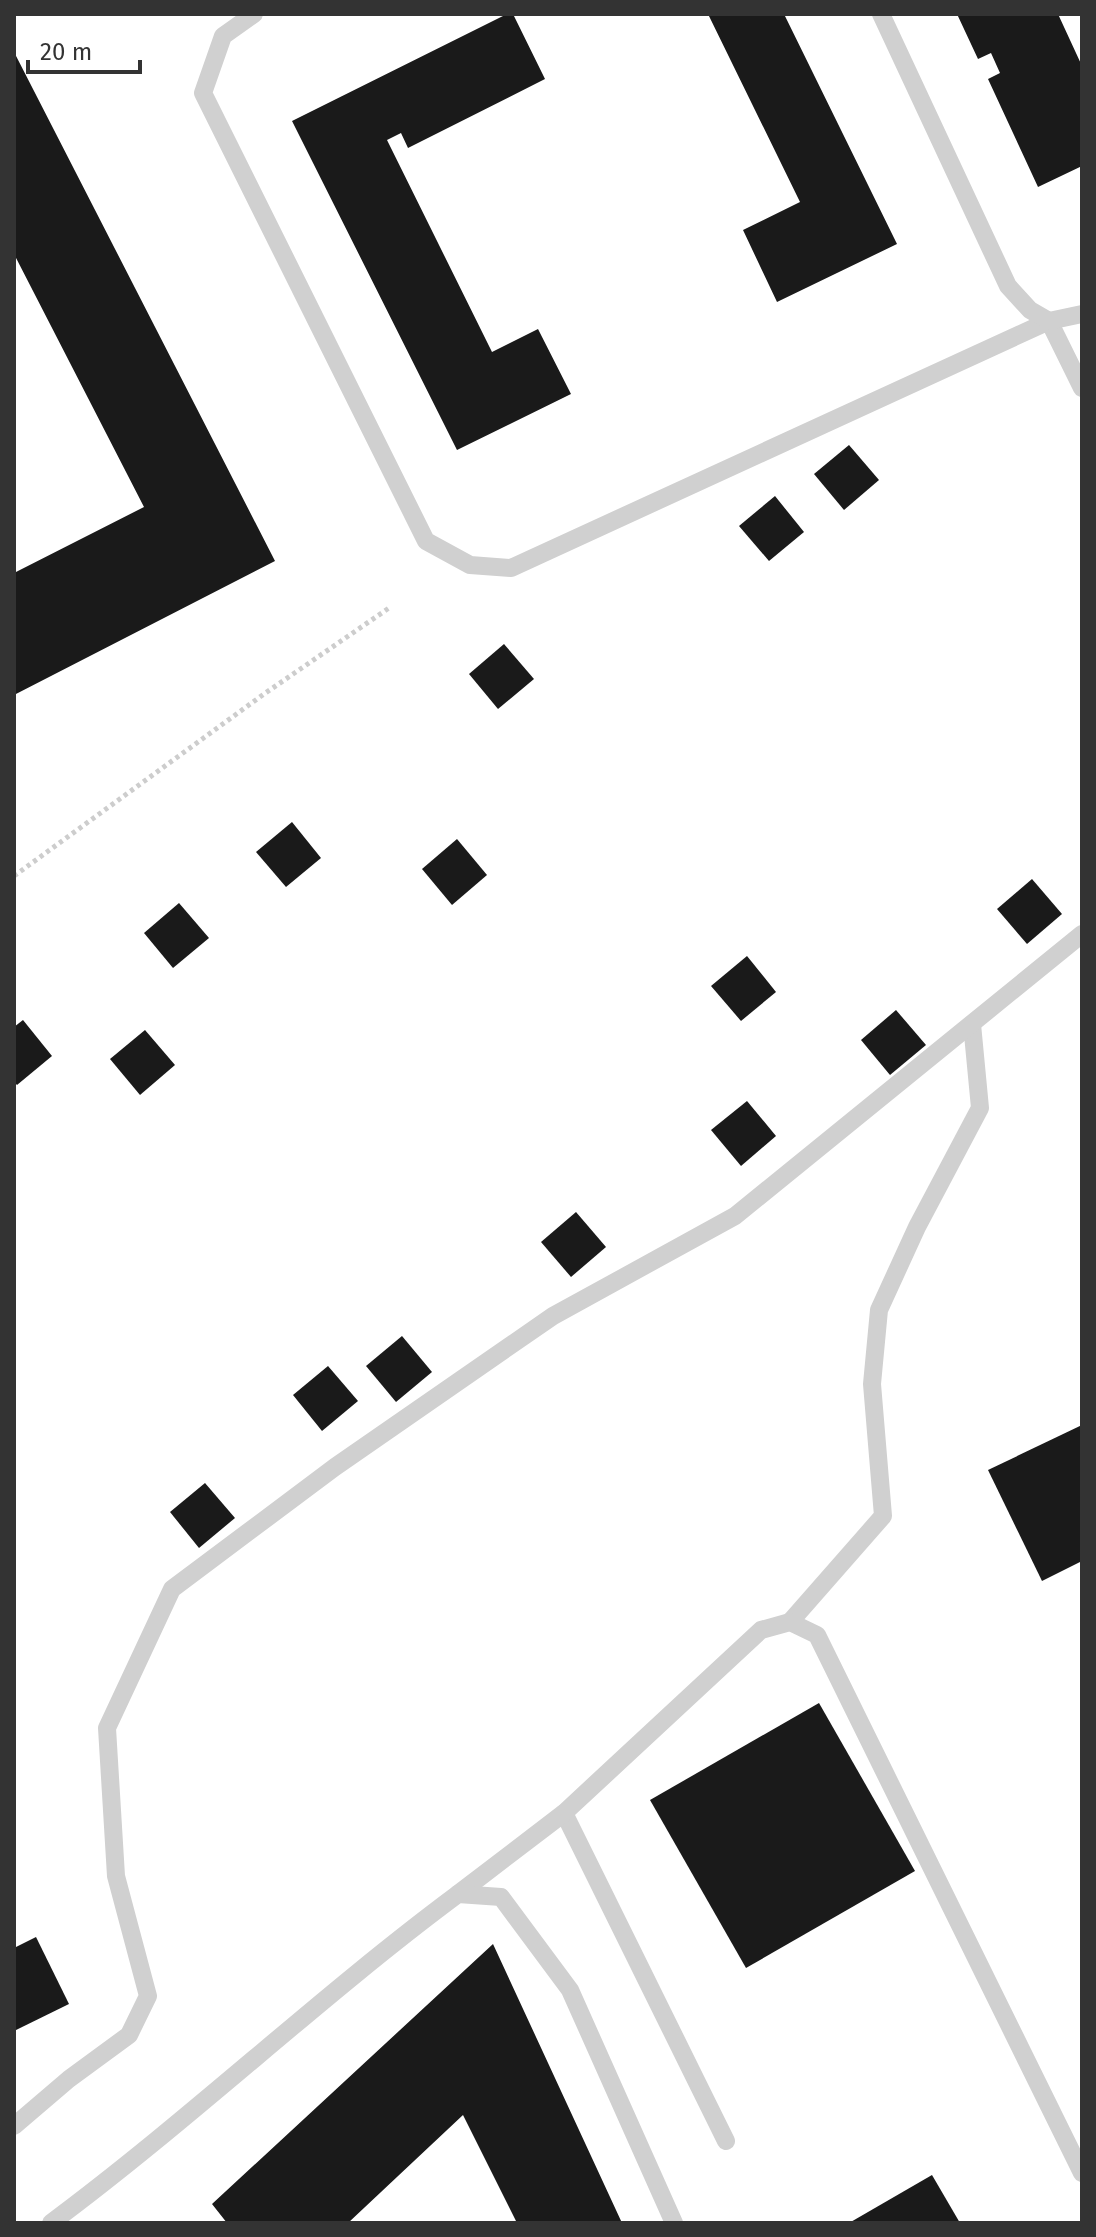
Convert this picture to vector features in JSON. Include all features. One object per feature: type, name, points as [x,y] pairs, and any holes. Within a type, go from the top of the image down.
[{"type":"lane","points":[[254,14],[223,36],[203,93],[426,541],[470,565],[511,568],[1049,321],[1082,314]]},
{"type":"lane","points":[[881,14],[1008,286],[1030,310],[1049,321],[1082,388]]},
{"type":"lane","points":[[14,2126],[69,2079],[129,2035],[148,1996],[116,1876],[107,1728],[172,1589],[335,1467],[553,1316],[735,1216],[1082,934]]},
{"type":"lane","points":[[51,2223],[108,2180],[398,1938],[564,1813],[761,1630],[790,1622],[883,1516],[872,1384],[879,1310],[917,1227],[980,1108],[972,1024]]},
{"type":"lane","points":[[790,1622],[817,1635],[1082,2173]]},
{"type":"lane","points":[[564,1813],[726,2141]]},
{"type":"lane","points":[[458,1894],[501,1897],[570,1990],[674,2223]]},
{"type":"path","points":[[14,876],[264,694],[389,608]]},
{"type":"building","points":[[507,14],[513,14],[545,79],[408,148],[401,133],[387,140],[492,352],[538,329],[571,394],[457,450],[292,121]]},
{"type":"building","points":[[708,14],[784,14],[897,244],[777,302],[743,230],[800,202]]},
{"type":"building","points":[[957,14],[1058,14],[1082,66],[1082,166],[1038,187],[988,79],[1000,73],[991,53],[978,59]]},
{"type":"building","points":[[14,52],[275,561],[14,695],[14,573],[144,507],[14,254]]},
{"type":"building","points":[[849,445],[879,480],[844,510],[814,474]]},
{"type":"building","points":[[775,496],[804,532],[769,561],[739,526]]},
{"type":"building","points":[[504,644],[534,679],[498,709],[469,674]]},
{"type":"building","points":[[292,822],[321,858],[286,887],[256,852]]},
{"type":"building","points":[[457,839],[487,875],[452,905],[422,869]]},
{"type":"building","points":[[1032,879],[1062,914],[1027,944],[997,909]]},
{"type":"building","points":[[179,903],[209,938],[173,968],[144,933]]},
{"type":"building","points":[[747,956],[776,992],[741,1021],[711,986]]},
{"type":"building","points":[[896,1010],[926,1045],[890,1075],[861,1040]]},
{"type":"building","points":[[23,1020],[52,1056],[17,1085],[14,1082],[14,1027]]},
{"type":"building","points":[[145,1030],[175,1065],[140,1095],[110,1059]]},
{"type":"building","points":[[747,1101],[776,1136],[741,1166],[711,1130]]},
{"type":"building","points":[[576,1212],[606,1247],[571,1277],[541,1242]]},
{"type":"building","points":[[402,1336],[432,1372],[396,1402],[366,1366]]},
{"type":"building","points":[[328,1366],[358,1401],[322,1431],[293,1395]]},
{"type":"building","points":[[1082,1425],[1082,1561],[1042,1581],[988,1470]]},
{"type":"building","points":[[205,1483],[235,1518],[199,1548],[170,1512]]},
{"type":"building","points":[[819,1703],[915,1871],[746,1968],[650,1800]]},
{"type":"building","points":[[36,1937],[69,2004],[14,2031],[14,1948]]},
{"type":"building","points":[[493,1944],[622,2223],[517,2223],[463,2115],[348,2223],[227,2223],[212,2204]]},
{"type":"building","points":[[932,2175],[960,2223],[849,2223]]}]
